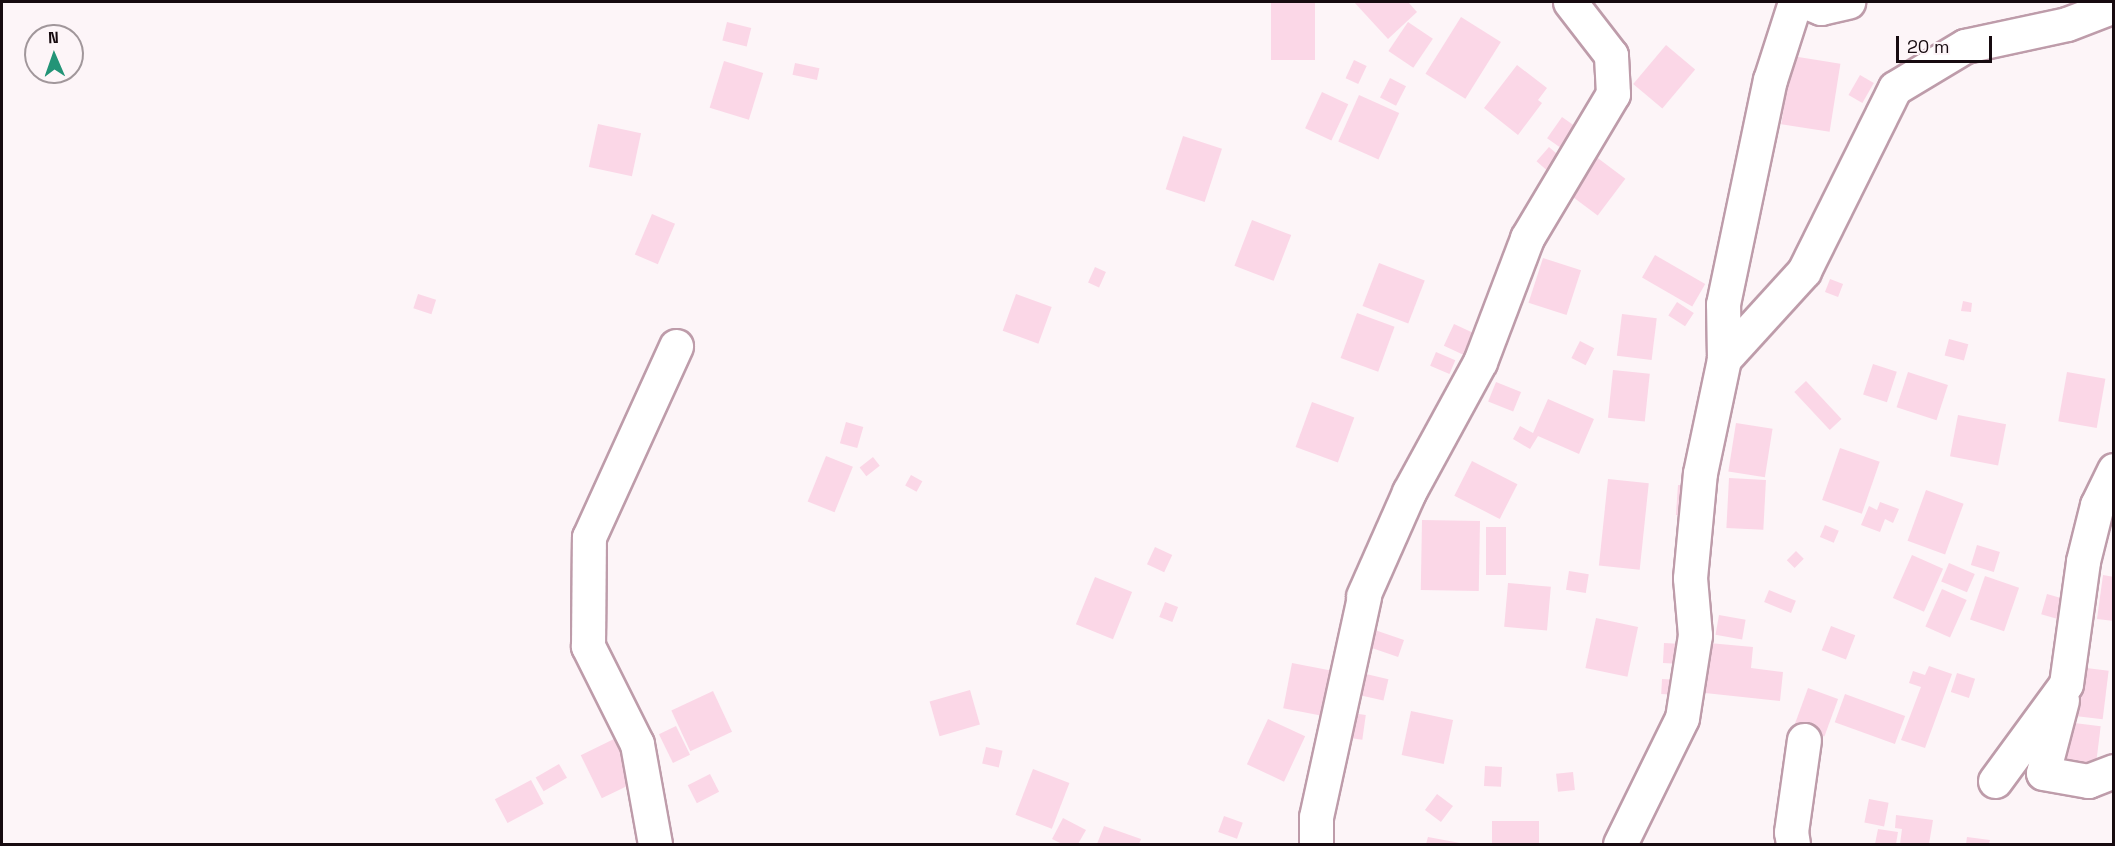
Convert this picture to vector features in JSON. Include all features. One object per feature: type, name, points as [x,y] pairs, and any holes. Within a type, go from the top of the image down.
[{"type":"street","points":[[1316,844],[1316,817],[1363,596],[1408,492],[1480,362],[1527,238],[1613,94],[1611,55],[1570,2]]},
{"type":"street","points":[[1620,844],[1682,718],[1695,634],[1690,578],[1700,473],[1724,359],[1723,304],[1770,80],[1795,2]]},
{"type":"street","points":[[1806,2],[1821,8],[1848,2]]},
{"type":"street","points":[[1724,359],[1804,271],[1895,88],[1965,46],[2067,24],[2114,6]]},
{"type":"street","points":[[655,844],[637,744],[588,646],[589,537],[676,346]]},
{"type":"street","points":[[2114,470],[2097,504],[2083,561],[2066,684],[2043,773],[2088,781],[2114,771]]},
{"type":"street","points":[[1995,781],[2066,684]]},
{"type":"street","points":[[1794,844],[1791,832],[1804,740]]},
{"type":"building","points":[[1271,2],[1315,2],[1315,60],[1271,60]]},
{"type":"building","points":[[1354,2],[1408,2],[1417,12],[1388,39]]},
{"type":"building","points":[[1461,17],[1501,42],[1465,99],[1425,74]]},
{"type":"building","points":[[727,22],[751,28],[747,46],[722,40]]},
{"type":"building","points":[[1408,22],[1433,39],[1413,68],[1388,51]]},
{"type":"building","points":[[1666,45],[1695,69],[1662,108],[1633,84]]},
{"type":"building","points":[[1792,56],[1840,64],[1830,132],[1781,124]]},
{"type":"building","points":[[1354,60],[1367,66],[1358,84],[1346,78]]},
{"type":"building","points":[[724,61],[763,73],[749,120],[710,108]]},
{"type":"building","points":[[795,63],[819,68],[817,80],[793,75]]},
{"type":"building","points":[[1517,65],[1547,88],[1538,100],[1542,103],[1518,135],[1484,108]]},
{"type":"building","points":[[1860,75],[1874,83],[1862,103],[1848,95]]},
{"type":"building","points":[[1390,78],[1406,86],[1396,106],[1380,98]]},
{"type":"building","points":[[1322,92],[1348,104],[1331,141],[1305,128]]},
{"type":"building","points":[[1359,95],[1399,113],[1378,159],[1338,142]]},
{"type":"building","points":[[1562,117],[1575,126],[1560,147],[1547,138]]},
{"type":"building","points":[[598,124],[641,133],[632,176],[589,167]]},
{"type":"building","points":[[1183,136],[1222,149],[1205,202],[1166,189]]},
{"type":"building","points":[[1549,147],[1563,159],[1550,173],[1537,161]]},
{"type":"building","points":[[1595,156],[1625,179],[1598,216],[1567,193]]},
{"type":"building","points":[[652,214],[675,224],[658,264],[635,255]]},
{"type":"building","points":[[1252,220],[1291,235],[1274,281],[1234,266]]},
{"type":"building","points":[[1655,255],[1705,284],[1692,307],[1642,278]]},
{"type":"building","points":[[1543,258],[1581,270],[1567,315],[1528,303]]},
{"type":"building","points":[[1379,263],[1425,281],[1408,324],[1363,306]]},
{"type":"building","points":[[1095,267],[1106,272],[1099,287],[1088,283]]},
{"type":"building","points":[[1830,279],[1843,284],[1838,297],[1825,292]]},
{"type":"building","points":[[418,294],[436,300],[431,314],[413,308]]},
{"type":"building","points":[[1016,294],[1052,307],[1038,344],[1003,331]]},
{"type":"building","points":[[1963,301],[1972,303],[1971,312],[1961,311]]},
{"type":"building","points":[[1677,302],[1694,313],[1685,326],[1668,315]]},
{"type":"building","points":[[1357,313],[1395,327],[1378,372],[1341,358]]},
{"type":"building","points":[[1622,314],[1657,318],[1652,360],[1617,356]]},
{"type":"building","points":[[1454,324],[1482,337],[1472,359],[1444,346]]},
{"type":"building","points":[[1949,339],[1968,344],[1964,361],[1945,355]]},
{"type":"building","points":[[1580,341],[1594,348],[1586,365],[1571,358]]},
{"type":"building","points":[[1436,352],[1455,360],[1449,374],[1430,366]]},
{"type":"building","points":[[1873,364],[1897,372],[1887,402],[1863,394]]},
{"type":"building","points":[[1613,370],[1650,374],[1645,422],[1608,418]]},
{"type":"building","points":[[1908,372],[1948,385],[1937,420],[1897,407]]},
{"type":"building","points":[[2067,372],[2105,379],[2097,428],[2058,421]]},
{"type":"building","points":[[1806,381],[1841,419],[1830,430],[1794,392]]},
{"type":"building","points":[[1496,382],[1521,392],[1513,412],[1488,401]]},
{"type":"building","points":[[1548,399],[1594,419],[1579,454],[1538,436],[1530,449],[1513,439],[1520,426],[1533,433]]},
{"type":"building","points":[[1312,402],[1354,417],[1338,462],[1296,447]]},
{"type":"building","points":[[1958,415],[2006,424],[1998,466],[1950,456]]},
{"type":"building","points":[[846,422],[863,427],[857,448],[840,443]]},
{"type":"building","points":[[1736,423],[1773,429],[1765,477],[1728,471]]},
{"type":"building","points":[[1840,448],[1880,462],[1862,514],[1822,500]]},
{"type":"building","points":[[826,456],[853,467],[835,512],[808,501]]},
{"type":"building","points":[[873,457],[880,466],[866,476],[860,467]]},
{"type":"building","points":[[1472,461],[1517,484],[1500,519],[1454,496]]},
{"type":"building","points":[[911,475],[922,481],[917,492],[905,485]]},
{"type":"building","points":[[1729,478],[1766,480],[1763,530],[1726,528]]},
{"type":"building","points":[[1608,479],[1649,483],[1640,570],[1599,566]]},
{"type":"building","points":[[1678,485],[1694,486],[1692,516],[1676,515]]},
{"type":"building","points":[[1926,490],[1964,504],[1945,554],[1908,541]]},
{"type":"building","points":[[1880,502],[1899,509],[1893,523],[1885,519],[1880,532],[1861,525],[1869,506],[1877,510]]},
{"type":"building","points":[[1422,520],[1480,521],[1479,591],[1421,590]]},
{"type":"building","points":[[1825,525],[1839,531],[1834,543],[1820,537]]},
{"type":"building","points":[[1486,527],[1506,527],[1506,575],[1486,575]]},
{"type":"building","points":[[1977,545],[2000,552],[1994,572],[1971,565]]},
{"type":"building","points":[[1155,547],[1172,555],[1164,572],[1147,564]]},
{"type":"building","points":[[1796,551],[1804,559],[1795,568],[1787,560]]},
{"type":"building","points":[[1912,555],[1943,569],[1924,612],[1893,598]]},
{"type":"building","points":[[1949,563],[1975,574],[1967,592],[1941,581]]},
{"type":"building","points":[[1569,571],[1589,574],[1586,593],[1566,590]]},
{"type":"building","points":[[2103,575],[2114,577],[2114,621],[2097,619]]},
{"type":"building","points":[[1985,576],[2019,588],[2004,631],[1970,619]]},
{"type":"building","points":[[1095,577],[1132,592],[1113,639],[1076,624]]},
{"type":"building","points":[[1508,583],[1551,587],[1547,631],[1504,627]]},
{"type":"building","points":[[1942,589],[1967,600],[1950,637],[1925,626]]},
{"type":"building","points":[[1769,590],[1796,601],[1791,613],[1764,602]]},
{"type":"building","points":[[2047,594],[2064,599],[2059,619],[2041,614]]},
{"type":"building","points":[[1165,602],[1178,607],[1172,622],[1159,617]]},
{"type":"building","points":[[1719,615],[1746,620],[1742,639],[1716,635]]},
{"type":"building","points":[[1596,618],[1638,627],[1627,677],[1585,668]]},
{"type":"building","points":[[1831,626],[1855,635],[1846,660],[1822,650]]},
{"type":"building","points":[[1369,628],[1404,640],[1398,657],[1363,645]]},
{"type":"building","points":[[1664,643],[1682,644],[1681,664],[1663,663]]},
{"type":"building","points":[[1709,643],[1753,647],[1751,668],[1783,672],[1780,701],[1705,693]]},
{"type":"building","points":[[1292,663],[1333,671],[1324,716],[1283,708]]},
{"type":"building","points":[[2062,665],[2109,671],[2103,719],[2056,714]]},
{"type":"building","points":[[1929,666],[1952,674],[1925,748],[1901,740],[1921,687],[1909,683],[1913,671],[1925,675]]},
{"type":"building","points":[[1957,673],[1975,679],[1969,698],[1951,692]]},
{"type":"building","points":[[1366,674],[1388,679],[1383,701],[1361,695]]},
{"type":"building","points":[[1662,679],[1680,680],[1679,695],[1661,694]]},
{"type":"building","points":[[1808,688],[1838,699],[1824,737],[1794,726]]},
{"type":"building","points":[[970,690],[980,725],[940,736],[930,702]]},
{"type":"building","points":[[713,691],[732,732],[690,751],[671,710]]},
{"type":"building","points":[[1845,694],[1905,716],[1895,744],[1835,722]]},
{"type":"building","points":[[1411,711],[1453,720],[1444,764],[1402,755]]},
{"type":"building","points":[[1345,712],[1366,715],[1362,740],[1342,737]]},
{"type":"building","points":[[1268,719],[1305,736],[1284,782],[1247,764]]},
{"type":"building","points":[[2058,721],[2101,726],[2095,769],[2053,764]]},
{"type":"building","points":[[676,726],[690,755],[673,763],[659,734]]},
{"type":"building","points":[[614,739],[635,782],[602,798],[581,755]]},
{"type":"building","points":[[986,747],[1003,751],[999,767],[982,764]]},
{"type":"building","points":[[559,764],[567,778],[544,791],[536,778]]},
{"type":"building","points":[[1485,766],[1502,767],[1501,787],[1484,786]]},
{"type":"building","points":[[1033,769],[1069,783],[1052,829],[1015,815]]},
{"type":"building","points":[[1573,772],[1575,790],[1558,792],[1556,774]]},
{"type":"building","points":[[710,774],[719,792],[697,803],[688,785]]},
{"type":"building","points":[[531,780],[544,804],[507,823],[495,799]]},
{"type":"building","points":[[1437,794],[1453,806],[1441,822],[1425,810]]},
{"type":"building","points":[[1869,799],[1889,803],[1884,826],[1864,823]]},
{"type":"building","points":[[1896,815],[1933,820],[1929,844],[1900,844],[1902,829],[1895,828]]},
{"type":"building","points":[[1224,816],[1243,823],[1237,839],[1218,832]]},
{"type":"building","points":[[1063,818],[1086,830],[1078,844],[1062,844],[1052,839]]},
{"type":"building","points":[[1492,821],[1539,821],[1539,844],[1492,844]]},
{"type":"building","points":[[1104,826],[1141,839],[1139,844],[1097,844]]},
{"type":"building","points":[[1878,829],[1898,832],[1896,844],[1875,844]]},
{"type":"building","points":[[1428,837],[1460,843],[1460,844],[1426,844]]},
{"type":"building","points":[[1967,837],[1990,840],[1989,844],[1966,844]]}]
